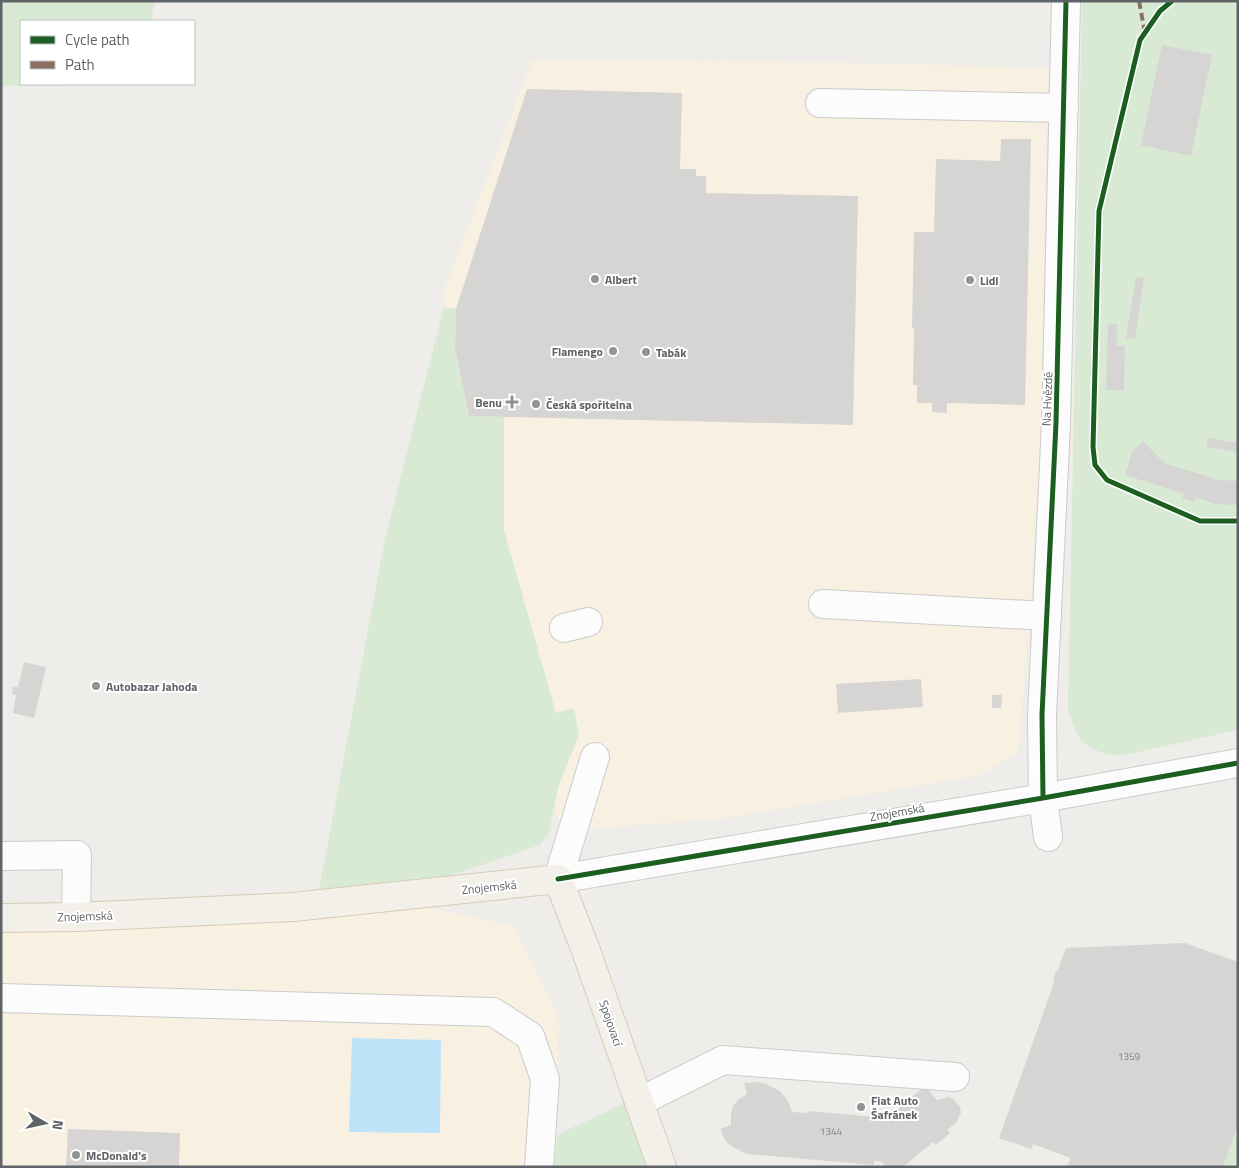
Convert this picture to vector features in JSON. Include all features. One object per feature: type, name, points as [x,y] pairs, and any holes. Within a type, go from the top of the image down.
[{"type":"main road","name":"Znojemská","points":[[1,918],[76,917],[293,907],[558,879]]},
{"type":"main road","name":"Spojovací","points":[[558,879],[585,948],[662,1167]]},
{"type":"street","name":"Na Hvězdě","points":[[1048,837],[1044,798],[1042,715],[1056,423],[1066,1]]},
{"type":"street","points":[[820,103],[1064,108]]},
{"type":"street","points":[[823,604],[1047,616]]},
{"type":"street","points":[[558,879],[595,757]]},
{"type":"street","name":"Znojemská","points":[[558,879],[1044,798],[1238,763]]},
{"type":"street","points":[[1,856],[76,854],[76,917]]},
{"type":"street","points":[[1,998],[493,1012],[530,1036],[545,1079],[539,1167]]},
{"type":"street","points":[[639,1102],[722,1060],[955,1077]]},
{"type":"shaded area","points":[[532,61],[822,62],[1049,68],[1046,127],[1041,436],[1029,628],[1018,752],[981,775],[720,819],[562,830],[462,504],[443,293]]},
{"type":"shaded area","points":[[384,898],[514,926],[559,1019],[557,1135],[554,1167],[1,1167],[1,916]]},
{"type":"green space","points":[[1,1],[155,1],[151,20],[20,20],[20,85],[102,85],[1,86]]},
{"type":"green space","points":[[1082,1],[1238,1],[1238,730],[1120,756],[1099,751],[1085,744],[1075,730],[1068,710]]},
{"type":"green space","points":[[444,307],[456,309],[455,348],[469,416],[504,417],[504,530],[556,713],[574,708],[579,735],[558,788],[549,833],[540,845],[384,898],[316,906],[385,539]]},
{"type":"green space","points":[[624,1103],[647,1167],[554,1167],[557,1135]]},
{"type":"green space","points":[[1238,1124],[1238,1167],[1223,1167]]},
{"type":"water","points":[[352,1038],[441,1040],[440,1133],[349,1132]]},
{"type":"building","points":[[1162,45],[1212,55],[1191,156],[1141,145]]},
{"type":"building","points":[[527,89],[682,93],[680,169],[696,169],[696,176],[706,176],[706,193],[858,196],[853,425],[469,416],[455,348],[456,309]]},
{"type":"building","name":"Lidl","points":[[1001,139],[1031,139],[1025,405],[947,403],[947,413],[932,412],[932,403],[917,403],[917,385],[913,385],[914,232],[934,232],[936,159],[1000,161]]},
{"type":"building","points":[[1136,277],[1144,278],[1135,339],[1126,338]]},
{"type":"building","points":[[1108,324],[1117,324],[1117,346],[1125,346],[1124,391],[1106,390]]},
{"type":"building","points":[[1208,438],[1238,443],[1238,452],[1206,447]]},
{"type":"building","points":[[1143,441],[1164,463],[1219,480],[1238,481],[1238,505],[1215,504],[1195,497],[1194,502],[1182,498],[1184,494],[1125,475],[1132,452]]},
{"type":"building","points":[[24,662],[46,667],[34,718],[13,713],[16,695],[12,694],[13,686],[18,687]]},
{"type":"building","points":[[921,679],[923,707],[838,713],[836,684]]},
{"type":"building","points":[[992,695],[1002,695],[1001,708],[992,708]]},
{"type":"building","points":[[1185,943],[1238,962],[1238,1124],[1223,1167],[1067,1167],[1071,1158],[1033,1144],[1031,1149],[999,1138],[1055,980],[1053,979],[1066,948]]},
{"type":"building","points":[[744,1083],[764,1083],[780,1091],[788,1101],[792,1112],[809,1113],[809,1111],[887,1118],[925,1086],[937,1100],[948,1097],[953,1099],[960,1107],[961,1113],[956,1123],[947,1130],[950,1133],[936,1145],[933,1142],[903,1167],[885,1166],[882,1162],[874,1161],[874,1165],[748,1154],[730,1145],[725,1140],[720,1129],[731,1125],[733,1106],[747,1094]]},
{"type":"building","points":[[68,1129],[180,1133],[179,1167],[66,1167]]},
{"type":"marked path","points":[[1139,1],[1145,33]]},
{"type":"cycle path","points":[[1043,798],[1042,715],[1056,423],[1066,1]]},
{"type":"cycle path","points":[[1172,1],[1160,11],[1140,40],[1099,211],[1093,447],[1095,465],[1107,480],[1200,521],[1238,521]]},
{"type":"cycle path","points":[[558,879],[1043,798],[1238,763]]},
{"type":"place","name":"Albert","points":[[595,279]]},
{"type":"place","name":"Lidl","points":[[970,280]]},
{"type":"place","name":"Flamengo","points":[[613,351]]},
{"type":"place","name":"Tabák","points":[[646,352]]},
{"type":"place","name":"Benu","points":[[512,402]]},
{"type":"place","name":"Česká spořitelna","points":[[536,404]]},
{"type":"place","name":"Autobazar Jahoda","points":[[96,686]]},
{"type":"place","name":"Fiat Auto Šafránek","points":[[861,1107]]},
{"type":"place","name":"McDonald's","points":[[76,1155]]}]
